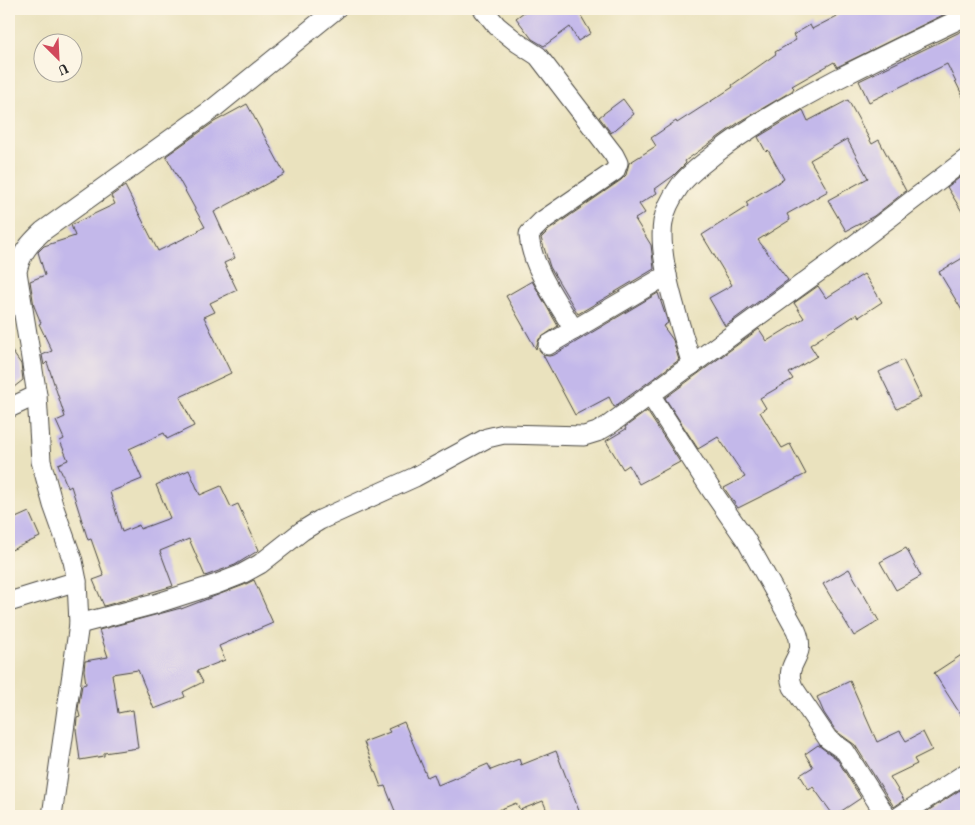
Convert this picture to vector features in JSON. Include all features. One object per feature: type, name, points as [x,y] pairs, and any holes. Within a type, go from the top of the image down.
[{"type":"street","points":[[52,816],[79,624],[77,581],[73,561],[53,505],[41,461],[37,395],[16,272],[18,262],[43,230],[214,108],[336,9]]},
{"type":"street","points":[[483,9],[497,26],[538,56],[614,155],[618,163],[615,171],[542,221],[529,234],[530,247],[535,262],[574,330]]},
{"type":"street","points":[[692,365],[667,275],[663,238],[663,221],[670,202],[680,186],[737,137],[782,108],[866,64],[966,16],[963,9]]},
{"type":"street","points":[[79,624],[155,604],[240,575],[260,564],[302,531],[320,520],[415,477],[487,438],[504,434],[584,436],[597,432],[651,396],[898,213],[966,159]]},
{"type":"street","points":[[548,345],[667,275]]},
{"type":"street","points":[[9,408],[37,395]]},
{"type":"street","points":[[651,396],[746,540],[796,630],[800,639],[800,647],[790,671],[790,680],[793,687],[828,739],[845,751],[886,816]]},
{"type":"street","points":[[9,602],[77,581]]},
{"type":"street","points":[[900,816],[966,772]]},
{"type":"building","points":[[528,9],[577,9],[591,33],[578,41],[570,27],[544,46],[532,39],[516,18]]},
{"type":"building","points":[[836,9],[953,10],[837,67],[834,62],[792,86],[794,88],[792,91],[738,123],[685,161],[686,163],[673,176],[655,189],[657,193],[639,204],[645,213],[635,219],[651,245],[654,269],[578,314],[550,267],[541,238],[549,230],[621,180],[626,175],[629,163],[656,146],[651,138],[733,87],[732,85],[776,54],[775,52],[796,40],[793,35],[810,25],[812,29],[839,15]]},
{"type":"building","points":[[964,30],[966,35],[966,103],[947,64],[869,102],[859,81]]},
{"type":"building","points":[[623,99],[634,114],[611,133],[599,117]]},
{"type":"building","points":[[848,100],[872,144],[879,140],[906,191],[874,216],[846,231],[828,200],[868,178],[847,139],[810,160],[828,191],[787,214],[790,220],[758,240],[788,280],[725,326],[709,298],[732,285],[702,235],[748,206],[746,202],[784,179],[768,150],[766,152],[758,137],[803,110],[808,121]]},
{"type":"building","points":[[247,104],[285,174],[214,212],[235,258],[224,263],[237,290],[210,303],[215,312],[204,317],[231,373],[180,397],[194,426],[167,439],[164,433],[129,449],[142,479],[110,492],[122,532],[139,525],[140,529],[170,518],[156,485],[189,470],[200,495],[221,486],[231,507],[238,504],[259,550],[235,565],[205,576],[189,539],[160,551],[173,586],[104,606],[93,580],[104,576],[91,539],[88,540],[71,486],[68,488],[58,464],[68,460],[60,441],[64,439],[56,421],[65,417],[47,362],[44,365],[42,355],[52,351],[39,324],[41,323],[34,306],[30,281],[45,275],[38,252],[44,246],[75,236],[71,225],[115,204],[111,196],[125,186],[158,251],[205,227],[166,156],[214,122]]},
{"type":"building","points":[[966,173],[966,218],[947,187]]},
{"type":"building","points":[[966,256],[966,317],[939,272]]},
{"type":"building","points":[[864,274],[882,302],[859,317],[857,314],[810,345],[817,356],[789,373],[793,379],[760,398],[766,408],[760,412],[782,448],[790,444],[806,474],[738,508],[724,488],[745,477],[718,437],[698,449],[665,398],[759,329],[767,341],[804,318],[794,303],[818,286],[826,298]]},
{"type":"building","points":[[532,281],[558,326],[539,339],[536,349],[506,296]]},
{"type":"building","points":[[658,293],[668,323],[663,326],[673,340],[679,360],[614,407],[609,397],[575,415],[543,355],[554,355]]},
{"type":"building","points":[[9,347],[21,364],[23,380],[9,391]]},
{"type":"building","points":[[903,360],[921,397],[897,409],[879,372]]},
{"type":"building","points":[[647,411],[680,462],[639,484],[629,465],[623,469],[606,441],[626,429],[625,427]]},
{"type":"building","points":[[29,512],[40,537],[9,551],[9,521]]},
{"type":"building","points":[[906,548],[921,576],[896,590],[880,562]]},
{"type":"building","points":[[849,569],[879,621],[854,636],[823,584]]},
{"type":"building","points":[[254,580],[273,623],[219,646],[225,660],[197,671],[203,682],[183,692],[185,697],[154,709],[138,670],[112,674],[118,713],[133,710],[138,748],[104,753],[104,756],[80,760],[76,729],[77,718],[80,717],[78,709],[82,685],[86,684],[85,661],[108,657],[99,630],[181,609]]},
{"type":"building","points":[[966,652],[966,723],[934,673]]},
{"type":"building","points":[[850,681],[877,742],[900,731],[906,741],[923,732],[932,750],[914,759],[917,764],[890,777],[904,800],[894,807],[855,745],[836,731],[824,713],[817,697]]},
{"type":"building","points":[[404,722],[427,777],[434,774],[438,785],[488,764],[491,770],[519,759],[521,765],[556,751],[581,816],[549,816],[543,801],[520,810],[516,803],[484,816],[397,816],[385,786],[381,787],[364,742],[390,732],[388,729]]},
{"type":"building","points":[[818,745],[837,759],[861,798],[834,816],[813,787],[809,790],[800,775],[813,767],[805,754]]},
{"type":"building","points":[[960,790],[966,801],[966,816],[920,816]]}]
